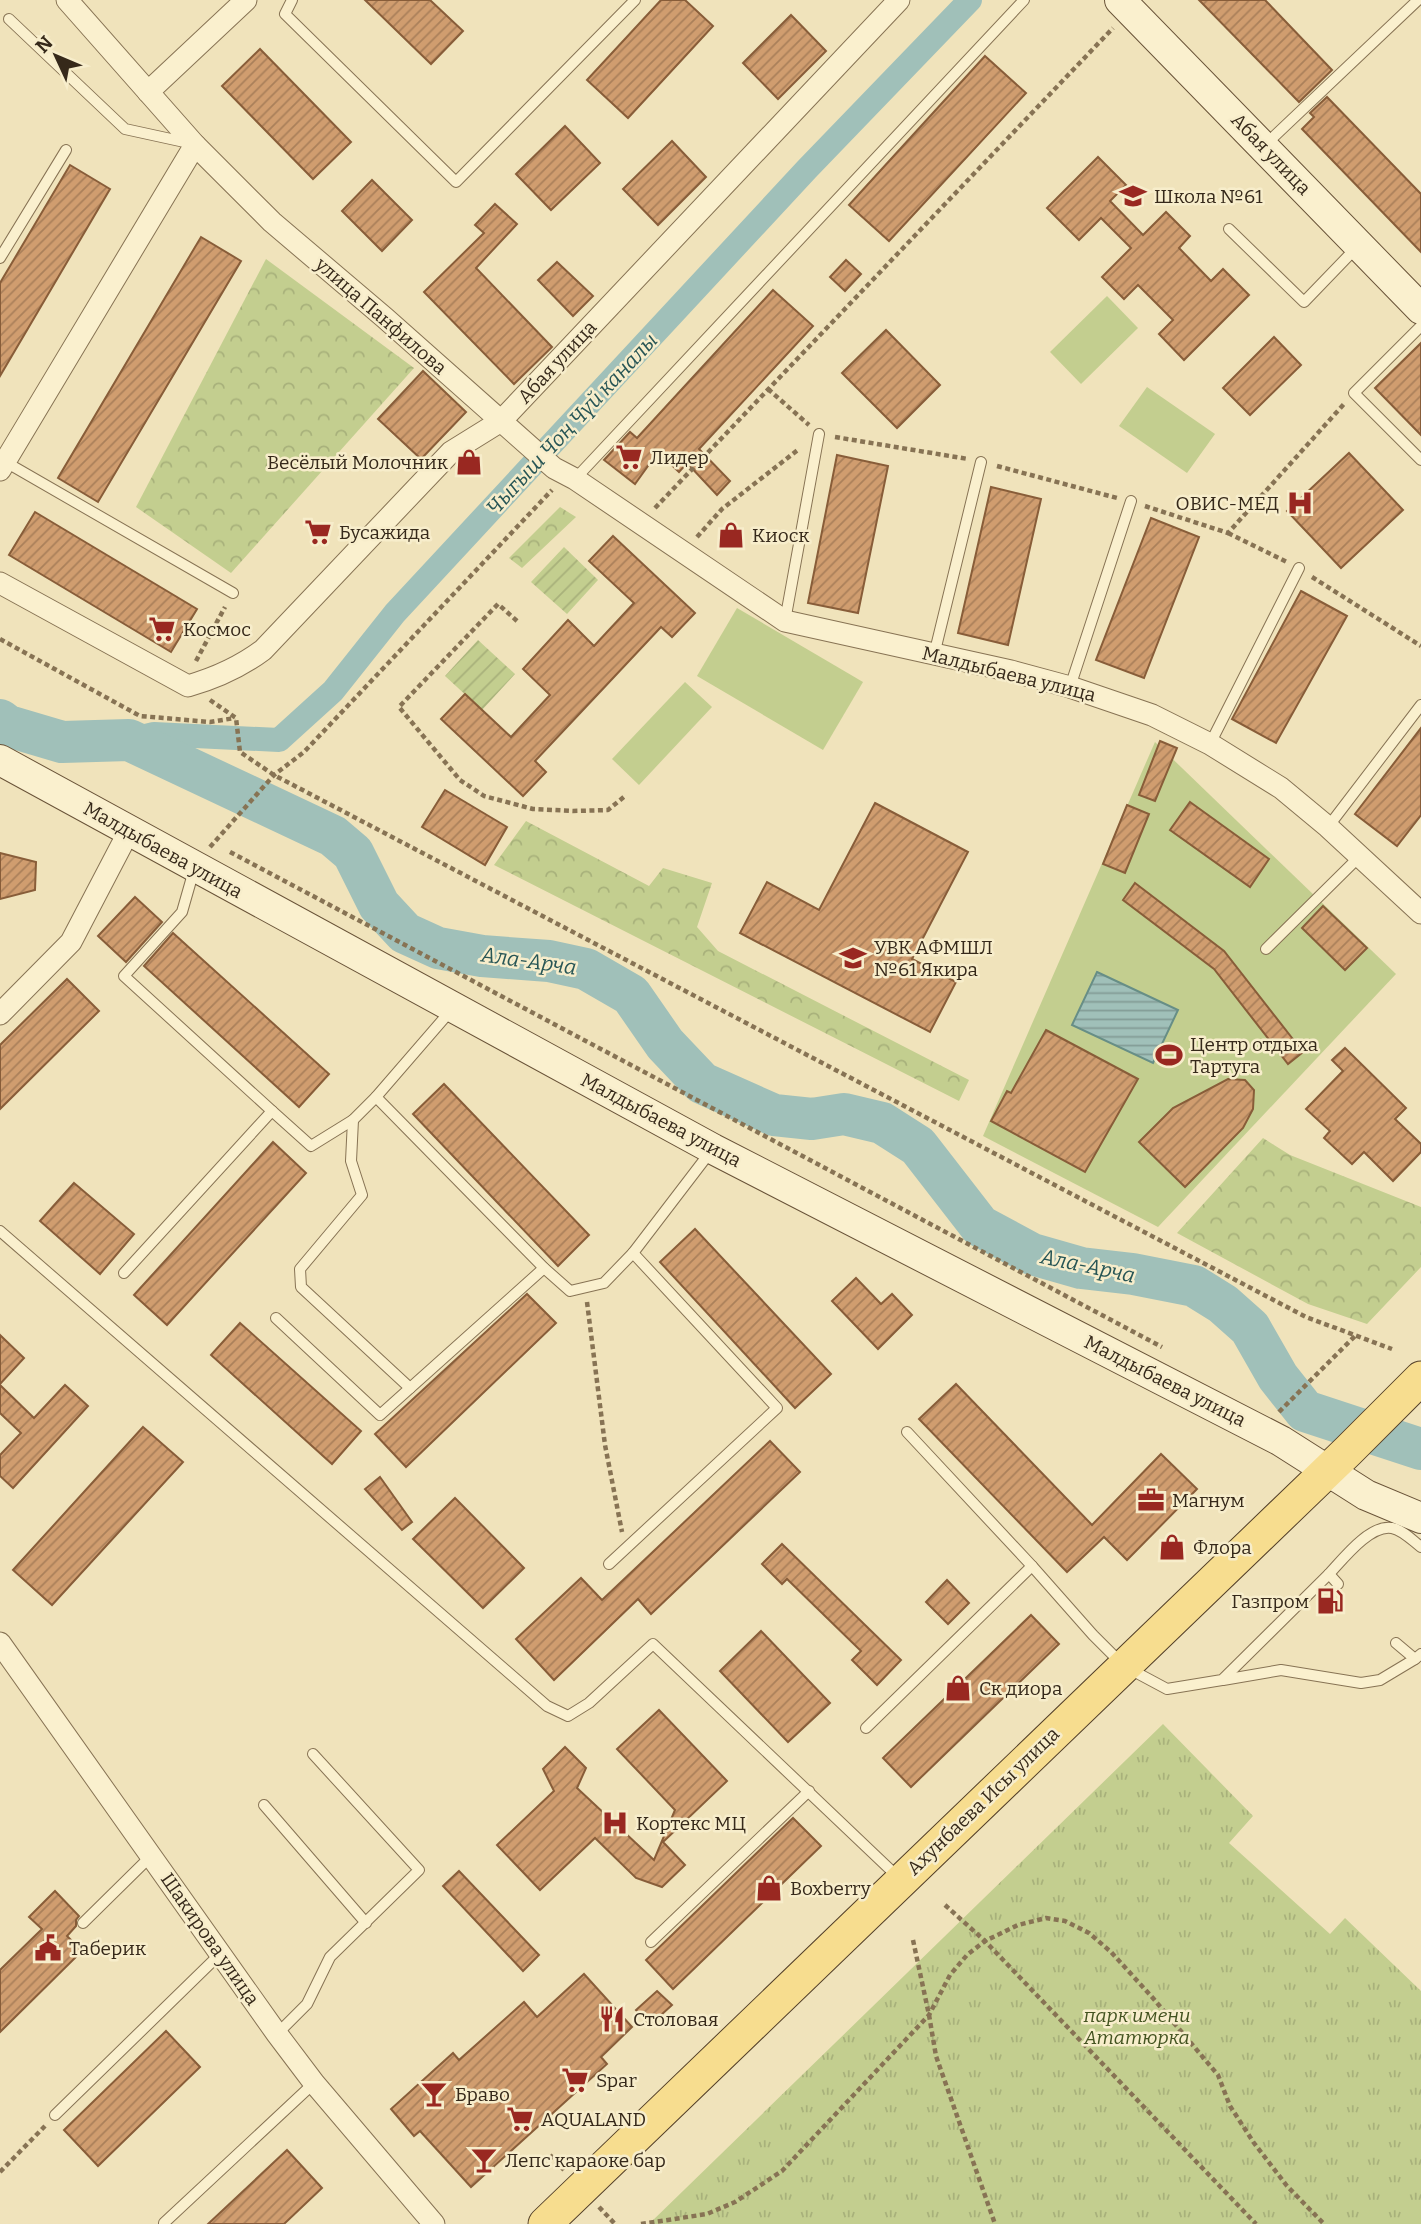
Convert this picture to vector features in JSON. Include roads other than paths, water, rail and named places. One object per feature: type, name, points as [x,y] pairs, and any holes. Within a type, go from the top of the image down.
[{"type":"main road","name":"Ахунбаева Исы улица","points":[[545,2224],[1421,1378]]},
{"type":"street","name":"улица Панфилова","points":[[67,0],[195,145],[272,222],[554,468],[575,479]]},
{"type":"street","points":[[148,92],[246,0]]},
{"type":"street","name":"Абая улица","points":[[0,583],[195,683],[219,677],[242,666],[262,650],[451,452],[501,421],[899,0]]},
{"type":"street","name":"Абая улица","points":[[1125,5],[1421,309]]},
{"type":"street","points":[[2,463],[195,145]]},
{"type":"street","name":"Малдыбаева улица","points":[[575,479],[785,621],[1070,687],[1152,715],[1210,744],[1281,788],[1328,827],[1421,913]]},
{"type":"street","name":"Малдыбаева улица","points":[[0,761],[713,1149],[1281,1441],[1338,1460],[1366,1495],[1421,1518]]},
{"type":"street","points":[[0,1014],[71,942],[129,831]]},
{"type":"street","name":"Шакирова улица","points":[[0,1643],[314,2084],[434,2224]]},
{"type":"lane","points":[[292,0],[285,14],[456,182],[635,0]]},
{"type":"lane","points":[[575,479],[1024,0]]},
{"type":"lane","points":[[1263,146],[1418,0]]},
{"type":"lane","points":[[9,19],[125,129],[195,145]]},
{"type":"lane","points":[[0,258],[66,150]]},
{"type":"lane","points":[[1229,229],[1304,302],[1359,245]]},
{"type":"lane","points":[[1421,326],[1354,393],[1421,460]]},
{"type":"lane","points":[[785,621],[819,434]]},
{"type":"lane","points":[[934,655],[981,462]]},
{"type":"lane","points":[[2,463],[233,593]]},
{"type":"lane","points":[[1070,687],[1131,501]]},
{"type":"lane","points":[[1210,744],[1298,568]]},
{"type":"lane","points":[[1328,827],[1421,705]]},
{"type":"lane","points":[[1266,949],[1360,856]]},
{"type":"lane","points":[[195,867],[182,912],[124,976],[311,1146],[353,1120],[453,1008]]},
{"type":"lane","points":[[376,1097],[544,1268],[570,1291],[604,1283],[632,1253],[713,1149]]},
{"type":"lane","points":[[124,1273],[272,1111]]},
{"type":"lane","points":[[353,1120],[351,1161],[362,1195],[300,1269],[301,1287],[410,1388]]},
{"type":"lane","points":[[0,1231],[547,1706],[568,1716],[589,1703],[653,1644],[901,1880]]},
{"type":"lane","points":[[609,1564],[777,1408],[632,1253]]},
{"type":"lane","points":[[276,1318],[380,1415],[544,1268]]},
{"type":"lane","points":[[907,1432],[1124,1666],[1167,1689],[1281,1670],[1361,1683],[1380,1680],[1418,1656],[1396,1643]]},
{"type":"lane","points":[[1222,1680],[1368,1535],[1393,1528],[1421,1547]]},
{"type":"lane","points":[[866,1728],[1032,1566]]},
{"type":"lane","points":[[1329,1574],[1338,1584]]},
{"type":"lane","points":[[277,2034],[306,2004],[330,1957],[419,1870],[313,1754]]},
{"type":"lane","points":[[651,1942],[809,1791]]},
{"type":"lane","points":[[264,1805],[366,1923]]},
{"type":"lane","points":[[83,1923],[151,1856]]},
{"type":"lane","points":[[55,2115],[220,1954]]},
{"type":"lane","points":[[163,2223],[314,2084]]},
{"type":"water","points":[[1097,972],[1178,1010],[1153,1063],[1072,1025]]},
{"type":"waterway","name":"Чыгыш Чоң Чүй каналы","points":[[129,740],[154,734],[279,740],[333,691],[395,613],[807,169],[970,0]]},
{"type":"waterway","name":"Ала-Арча","points":[[0,720],[8,726],[62,742],[129,740],[333,836],[353,853],[379,905],[405,933],[438,948],[482,956],[549,961],[586,969],[631,995],[665,1044],[702,1083],[774,1115],[812,1119],[844,1114],[882,1123],[918,1146],[980,1226],[1032,1254],[1081,1268],[1133,1274],[1194,1286],[1223,1304],[1250,1328],[1278,1377],[1305,1411],[1421,1449]]},
{"type":"place","name":"Школа №61","points":[[1133,196]]},
{"type":"place","name":"Лидер","points":[[629,457]]},
{"type":"place","name":"Весёлый Молочник","points":[[469,462]]},
{"type":"place","name":"ОВИС-МЕД","points":[[1300,503]]},
{"type":"place","name":"Бусажида","points":[[318,532]]},
{"type":"place","name":"Киоск","points":[[731,535]]},
{"type":"place","name":"Космос","points":[[162,629]]},
{"type":"place","name":"УВК АФМШЛ №61 Якира","points":[[853,958]]},
{"type":"place","name":"Центр отдыха Тартуга","points":[[1169,1055]]},
{"type":"place","name":"Магнум","points":[[1151,1500]]},
{"type":"place","name":"Флора","points":[[1172,1547]]},
{"type":"place","name":"Газпром","points":[[1330,1601]]},
{"type":"place","name":"Ск диора","points":[[958,1688]]},
{"type":"place","name":"Кортекс МЦ","points":[[615,1823]]},
{"type":"place","name":"Boxberry","points":[[769,1888]]},
{"type":"place","name":"Таберик","points":[[48,1948]]},
{"type":"place","name":"Столовая","points":[[612,2019]]},
{"type":"place","name":"Spar","points":[[575,2080]]},
{"type":"place","name":"Браво","points":[[434,2094]]},
{"type":"place","name":"AQUALAND","points":[[520,2119]]},
{"type":"place","name":"Лепс караоке бар","points":[[484,2160]]},
{"type":"park label","name":"парк имени Ататюрка","points":[[1137,2026]]}]
